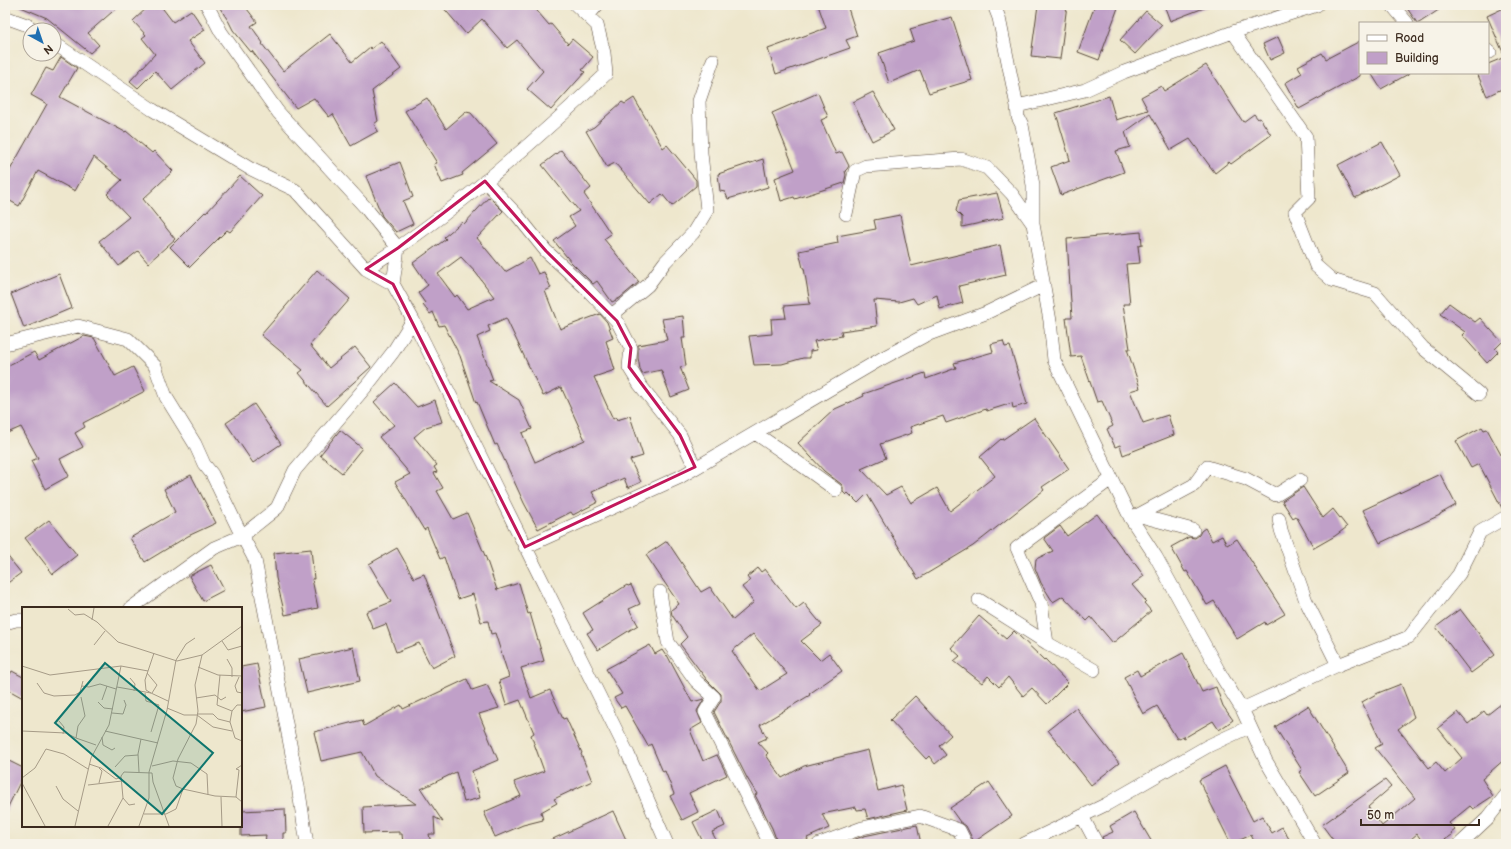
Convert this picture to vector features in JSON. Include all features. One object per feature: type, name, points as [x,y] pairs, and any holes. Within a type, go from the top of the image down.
[{"type":"street","points":[[207,5],[221,32],[278,112],[364,207],[398,248],[393,284]]},
{"type":"street","points":[[366,269],[398,248],[485,181],[561,116],[606,74],[604,53],[597,25],[576,5]]},
{"type":"street","points":[[588,16],[597,5]]},
{"type":"street","points":[[994,5],[999,18],[1033,185],[1033,224],[1050,321],[1054,360],[1111,479],[1134,517],[1222,677],[1242,709],[1266,761],[1315,844]]},
{"type":"street","points":[[1017,106],[1084,90],[1124,72],[1233,32],[1317,5]]},
{"type":"street","points":[[1392,5],[1406,22]]},
{"type":"street","points":[[5,17],[22,23]]},
{"type":"street","points":[[1233,32],[1306,137],[1309,198],[1295,212],[1316,266],[1332,280],[1375,293],[1423,348],[1479,394]]},
{"type":"street","points":[[62,48],[159,114],[249,168],[295,190],[366,269],[393,284],[413,320],[524,547],[628,754],[667,844]]},
{"type":"street","points":[[612,315],[648,285],[665,262],[693,233],[707,210],[701,153],[699,101],[713,60]]},
{"type":"street","points":[[846,214],[856,171],[866,166],[961,159],[986,168],[1012,194],[1033,224]]},
{"type":"street","points":[[485,181],[517,215],[546,251],[618,322],[631,348],[629,367],[640,385],[680,435],[695,468]]},
{"type":"street","points":[[524,547],[680,476],[881,359],[924,336],[986,313],[1044,285]]},
{"type":"street","points":[[132,607],[214,548],[242,536],[277,508],[295,470],[369,383],[393,352],[413,320]]},
{"type":"street","points":[[5,344],[78,326],[128,339],[156,366],[166,397],[195,444],[204,464],[212,474],[255,560],[298,786],[307,844]]},
{"type":"street","points":[[755,433],[793,458],[836,490]]},
{"type":"street","points":[[1134,517],[1194,485],[1207,467],[1246,479],[1276,495],[1300,480]]},
{"type":"street","points":[[1047,643],[1041,603],[1017,548],[1111,479]]},
{"type":"street","points":[[1134,517],[1193,530]]},
{"type":"street","points":[[1242,709],[1338,665],[1409,637],[1459,574],[1480,532],[1506,517]]},
{"type":"street","points":[[1279,519],[1281,530],[1306,600],[1338,665]]},
{"type":"street","points":[[660,592],[668,642],[696,681],[714,697],[705,712],[770,844]]},
{"type":"street","points":[[979,600],[1047,643],[1094,670]]},
{"type":"street","points":[[5,623],[22,620]]},
{"type":"street","points":[[1024,844],[1107,804],[1208,746],[1249,727]]},
{"type":"street","points":[[1460,844],[1488,818],[1506,795]]},
{"type":"street","points":[[819,844],[862,828],[920,816],[959,830],[966,844]]},
{"type":"street","points":[[1082,816],[1097,844]]},
{"type":"highlighted area","points":[[485,181],[546,251],[617,321],[631,348],[629,367],[680,435],[695,467],[525,547],[393,284],[366,269],[398,248]]},
{"type":"building","points":[[16,5],[120,5],[88,33],[99,45],[90,53],[62,30],[62,22],[52,22],[47,18]]},
{"type":"building","points":[[150,5],[160,5],[173,22],[191,10],[205,30],[188,41],[205,63],[172,90],[155,71],[138,88],[130,81],[155,54],[142,38],[146,35],[133,21]]},
{"type":"building","points":[[218,5],[244,5],[257,22],[251,26],[263,43],[262,44],[283,71],[330,34],[352,62],[370,47],[371,49],[381,41],[401,69],[372,91],[378,121],[374,124],[378,131],[351,146],[333,114],[329,117],[314,98],[296,108],[252,51],[251,52],[233,30]]},
{"type":"building","points":[[441,5],[532,5],[568,44],[572,39],[593,57],[582,70],[585,72],[551,110],[527,89],[543,71],[517,40],[507,48],[482,19],[466,34]]},
{"type":"building","points":[[818,5],[847,5],[857,36],[846,40],[850,48],[776,74],[768,49],[826,28]]},
{"type":"building","points":[[1038,5],[1067,5],[1060,59],[1031,56]]},
{"type":"building","points":[[1095,5],[1119,5],[1099,60],[1078,52]]},
{"type":"building","points":[[1164,5],[1209,5],[1209,6],[1170,21]]},
{"type":"building","points":[[1405,5],[1446,5],[1420,22],[1416,22]]},
{"type":"building","points":[[1506,7],[1506,87],[1487,96],[1477,74],[1489,74],[1489,64],[1505,57],[1487,16]]},
{"type":"building","points":[[1146,11],[1162,25],[1135,54],[1120,40]]},
{"type":"building","points":[[952,17],[972,80],[929,93],[920,70],[889,83],[879,53],[914,41],[910,29]]},
{"type":"building","points":[[1278,37],[1285,53],[1270,60],[1263,44]]},
{"type":"building","points":[[1359,42],[1360,76],[1299,109],[1285,83],[1302,73],[1298,66],[1322,53],[1326,59]]},
{"type":"building","points":[[62,58],[77,68],[60,97],[125,132],[126,131],[152,153],[154,151],[173,171],[143,199],[175,239],[148,263],[138,251],[119,266],[99,241],[129,217],[107,194],[122,180],[94,157],[75,191],[38,171],[19,206],[5,198],[5,179],[47,104],[31,95],[46,68],[53,71],[58,62],[62,62]]},
{"type":"building","points":[[1206,65],[1243,122],[1254,114],[1258,119],[1260,118],[1271,135],[1231,164],[1229,162],[1215,173],[1190,139],[1171,150],[1150,114],[1125,132],[1130,147],[1116,151],[1124,172],[1061,195],[1051,167],[1070,160],[1056,113],[1109,96],[1116,120],[1148,110],[1141,97],[1161,86],[1164,91]]},
{"type":"building","points":[[1372,74],[1408,74],[1381,89]]},
{"type":"building","points":[[873,92],[894,130],[872,141],[853,102]]},
{"type":"building","points":[[818,93],[828,117],[821,120],[836,154],[842,152],[849,166],[845,171],[846,175],[844,183],[795,199],[794,197],[781,201],[775,178],[795,170],[772,113]]},
{"type":"building","points":[[427,98],[446,129],[466,112],[471,113],[497,144],[462,173],[463,175],[442,183],[434,164],[437,163],[405,111]]},
{"type":"building","points":[[634,98],[663,148],[667,145],[696,180],[696,186],[672,206],[662,194],[650,204],[615,163],[607,167],[586,131],[594,127],[622,102],[625,104]]},
{"type":"building","points":[[1382,142],[1400,175],[1355,198],[1338,165]]},
{"type":"building","points":[[561,150],[591,188],[584,194],[611,234],[604,239],[639,282],[620,298],[612,302],[597,281],[593,284],[571,262],[554,241],[575,226],[569,217],[579,211],[542,165]]},
{"type":"building","points":[[763,159],[768,187],[728,199],[725,192],[720,191],[718,174]]},
{"type":"building","points":[[400,162],[413,197],[403,201],[413,224],[396,232],[382,216],[366,176]]},
{"type":"building","points":[[240,176],[262,196],[230,232],[227,230],[190,267],[170,247],[205,212],[206,213]]},
{"type":"building","points":[[997,193],[1004,218],[962,227],[962,217],[956,211],[959,200]]},
{"type":"building","points":[[489,197],[503,211],[477,238],[505,272],[530,258],[538,274],[544,272],[551,288],[545,291],[560,329],[600,314],[607,322],[613,338],[606,341],[615,370],[594,377],[613,419],[616,417],[617,420],[630,416],[643,456],[630,460],[641,482],[628,488],[624,478],[592,492],[598,502],[573,515],[571,512],[538,529],[524,503],[497,444],[495,445],[477,402],[476,403],[460,356],[444,325],[439,326],[433,312],[430,314],[423,305],[425,303],[418,293],[428,285],[413,263],[446,239],[444,237],[462,222],[464,224]],"holes":[[[461,257],[476,273],[494,297],[467,309],[457,295],[455,297],[438,274]],[[506,318],[543,396],[561,387],[585,440],[535,462],[522,433],[532,429],[519,400],[489,381],[493,380],[477,337],[490,331],[488,326]]]},
{"type":"building","points":[[900,215],[911,266],[1000,245],[1006,275],[959,286],[963,303],[940,309],[937,295],[917,304],[913,298],[899,302],[874,300],[877,326],[841,331],[842,336],[814,341],[817,350],[810,351],[810,358],[803,358],[782,364],[754,365],[749,336],[772,334],[771,319],[786,318],[784,306],[810,304],[804,268],[799,251],[838,243],[837,236],[876,229],[874,220]]},
{"type":"building","points":[[1141,232],[1142,245],[1138,246],[1140,263],[1126,264],[1130,304],[1123,304],[1130,349],[1127,349],[1140,388],[1130,391],[1143,423],[1168,415],[1174,435],[1123,455],[1120,445],[1115,447],[1107,429],[1113,426],[1102,401],[1097,402],[1081,356],[1071,357],[1066,318],[1072,318],[1067,239]]},
{"type":"building","points":[[317,270],[350,299],[310,345],[329,368],[355,347],[371,367],[327,406],[299,373],[303,370],[261,335]]},
{"type":"building","points":[[59,274],[72,308],[24,328],[11,294]]},
{"type":"building","points":[[1449,303],[1475,322],[1480,318],[1502,342],[1495,349],[1498,352],[1487,363],[1462,335],[1465,332],[1440,314]]},
{"type":"building","points":[[683,316],[685,338],[682,338],[686,366],[680,367],[689,390],[671,397],[661,370],[642,374],[638,358],[638,345],[667,340],[662,319]]},
{"type":"building","points":[[84,336],[94,338],[115,376],[133,367],[145,391],[83,423],[85,427],[75,433],[83,447],[60,459],[69,476],[45,489],[31,461],[38,458],[21,427],[5,434],[5,367],[34,352],[39,360]]},
{"type":"building","points":[[1003,341],[1005,347],[1010,346],[1027,404],[1013,408],[1012,403],[987,411],[986,409],[946,423],[943,416],[910,427],[912,433],[880,444],[886,458],[861,469],[886,495],[901,487],[911,503],[937,488],[950,511],[995,476],[980,457],[1001,439],[1002,440],[1034,418],[1069,469],[1042,487],[1044,490],[973,546],[918,579],[867,494],[858,503],[848,493],[846,495],[843,492],[843,487],[841,484],[824,471],[798,443],[835,409],[864,396],[863,394],[925,373],[926,379],[956,368],[954,363],[993,352],[991,344]]},
{"type":"building","points":[[395,383],[417,407],[435,400],[442,422],[426,427],[414,437],[437,465],[434,467],[437,472],[434,473],[443,488],[437,491],[453,519],[467,513],[486,558],[497,590],[519,583],[528,614],[530,613],[544,661],[521,668],[531,698],[550,690],[563,719],[566,718],[582,753],[581,754],[592,781],[554,799],[557,803],[541,812],[543,820],[523,825],[495,837],[484,812],[521,796],[514,782],[544,771],[531,735],[534,733],[520,700],[506,705],[499,681],[509,677],[495,633],[491,634],[488,621],[481,622],[473,594],[458,599],[444,557],[440,559],[427,528],[424,530],[395,482],[410,474],[379,437],[394,425],[374,402]]},
{"type":"building","points":[[254,404],[281,444],[253,463],[226,423]]},
{"type":"building","points":[[1482,427],[1484,430],[1487,429],[1506,464],[1506,509],[1503,510],[1479,464],[1471,468],[1456,441]]},
{"type":"building","points":[[340,430],[362,448],[342,473],[320,455]]},
{"type":"building","points":[[1440,474],[1456,505],[1440,515],[1380,543],[1363,510]]},
{"type":"building","points":[[191,475],[216,523],[188,536],[145,562],[130,538],[175,512],[164,489]]},
{"type":"building","points":[[1303,487],[1323,518],[1333,509],[1347,527],[1314,548],[1296,516],[1293,518],[1282,501]]},
{"type":"building","points":[[1097,514],[1144,576],[1132,585],[1146,601],[1144,603],[1151,611],[1113,643],[1091,617],[1087,621],[1063,596],[1053,602],[1041,583],[1035,568],[1036,559],[1053,551],[1044,538],[1060,526],[1067,536]]},
{"type":"building","points":[[49,520],[77,555],[53,574],[25,538]]},
{"type":"building","points":[[1205,528],[1212,541],[1222,536],[1227,545],[1237,539],[1285,614],[1266,625],[1265,622],[1237,639],[1214,601],[1207,605],[1187,571],[1185,572],[1171,547],[1189,537],[1195,538]]},
{"type":"building","points":[[667,541],[701,592],[710,587],[733,620],[754,602],[742,587],[750,581],[747,577],[758,568],[761,572],[765,569],[796,609],[804,603],[822,625],[801,641],[820,660],[829,653],[842,671],[809,694],[810,695],[760,725],[767,738],[758,742],[768,753],[766,755],[782,778],[804,766],[868,750],[878,791],[901,785],[907,810],[868,819],[865,809],[857,810],[856,807],[822,814],[829,828],[807,838],[808,840],[800,844],[778,844],[772,828],[755,795],[757,794],[747,778],[714,712],[721,701],[721,694],[707,680],[680,644],[687,637],[672,615],[671,610],[679,604],[646,555]],"holes":[[[753,634],[787,674],[760,691],[732,651]]]},
{"type":"building","points":[[397,548],[414,578],[424,574],[455,656],[432,668],[419,643],[396,652],[386,624],[373,629],[366,612],[391,602],[369,564]]},
{"type":"building","points":[[311,549],[314,579],[312,579],[318,608],[285,615],[276,578],[274,553]]},
{"type":"building","points":[[5,553],[21,573],[5,585]]},
{"type":"building","points":[[211,565],[224,590],[203,601],[189,576]]},
{"type":"building","points":[[627,585],[631,585],[640,604],[629,609],[638,625],[598,650],[587,633],[593,630],[583,613]]},
{"type":"building","points":[[1460,609],[1495,655],[1471,673],[1436,627]]},
{"type":"building","points":[[979,616],[1006,639],[1014,631],[1044,660],[1045,659],[1068,683],[1047,704],[1032,688],[1023,696],[1008,677],[999,687],[988,676],[982,683],[954,661],[960,656],[951,648]]},
{"type":"building","points":[[650,645],[655,654],[662,650],[666,656],[667,655],[692,702],[704,699],[697,711],[702,723],[690,730],[703,761],[717,755],[727,775],[689,793],[698,812],[682,820],[670,796],[674,794],[665,771],[663,772],[651,744],[648,746],[625,706],[621,708],[614,698],[622,694],[606,669]]},
{"type":"building","points":[[353,647],[360,681],[307,693],[299,659]]},
{"type":"building","points":[[1183,653],[1202,692],[1216,687],[1223,706],[1233,720],[1219,730],[1213,721],[1184,738],[1183,736],[1177,739],[1157,706],[1143,714],[1124,677],[1137,670],[1140,676]]},
{"type":"building","points":[[257,664],[266,707],[242,712],[242,667]]},
{"type":"building","points":[[12,671],[22,676],[22,697],[5,688],[5,683]]},
{"type":"building","points":[[467,679],[472,690],[487,685],[499,708],[479,714],[498,760],[472,771],[480,798],[464,802],[456,772],[421,789],[443,822],[434,817],[435,834],[429,834],[431,844],[403,844],[402,834],[399,834],[399,832],[364,833],[363,807],[416,804],[375,776],[362,752],[321,761],[314,732],[362,720],[364,726],[401,705],[403,709]]},
{"type":"building","points":[[1401,684],[1414,717],[1398,729],[1429,768],[1436,762],[1445,773],[1462,758],[1438,728],[1458,712],[1468,724],[1484,711],[1487,715],[1506,700],[1506,758],[1482,779],[1493,796],[1473,809],[1470,806],[1449,823],[1455,830],[1451,833],[1452,835],[1439,844],[1424,844],[1417,834],[1405,844],[1336,844],[1322,825],[1385,780],[1391,787],[1368,807],[1382,826],[1415,798],[1375,748],[1382,744],[1362,702],[1378,693]]},
{"type":"building","points":[[915,696],[951,735],[939,746],[946,755],[935,764],[929,756],[926,759],[890,720]]},
{"type":"building","points":[[1308,706],[1349,773],[1315,796],[1299,772],[1302,770],[1275,727]]},
{"type":"building","points":[[1076,708],[1119,763],[1091,785],[1048,730]]},
{"type":"building","points":[[5,759],[22,768],[22,778],[5,813]]},
{"type":"building","points":[[1225,766],[1253,821],[1262,816],[1272,833],[1282,827],[1292,844],[1254,844],[1255,843],[1251,835],[1231,844],[1199,780]]},
{"type":"building","points":[[989,782],[1012,816],[974,842],[966,826],[960,822],[950,808]]},
{"type":"building","points":[[285,809],[286,833],[283,833],[283,844],[265,844],[266,835],[241,836],[242,811]]},
{"type":"building","points":[[718,810],[725,826],[712,832],[718,844],[704,844],[693,822]]},
{"type":"building","points":[[613,811],[628,844],[542,844]]},
{"type":"building","points":[[1134,812],[1153,844],[1105,844],[1102,837],[1113,832],[1110,826]]},
{"type":"building","points":[[917,825],[921,844],[842,844],[864,836]]}]
